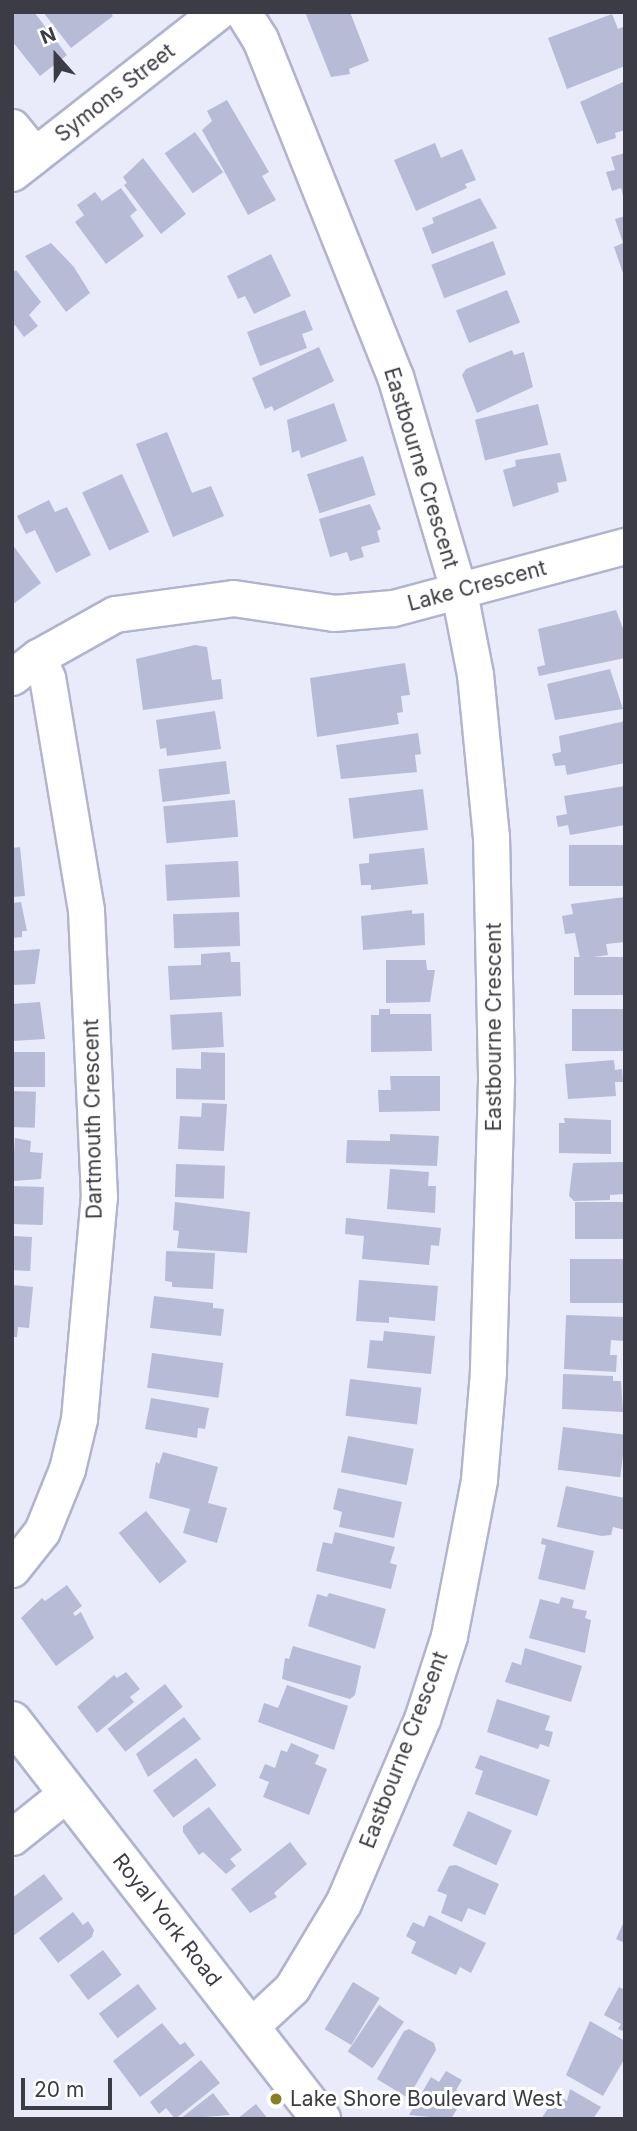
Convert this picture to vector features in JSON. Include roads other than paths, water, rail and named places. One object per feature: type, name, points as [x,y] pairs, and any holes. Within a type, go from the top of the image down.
[{"type":"main road","name":"Royal York Road","points":[[12,1721],[321,2119]]},
{"type":"street","name":"Symons Street","points":[[24,164],[217,12]]},
{"type":"street","name":"Eastbourne Crescent","points":[[243,12],[260,39],[395,376],[459,592],[485,758],[494,915],[490,1307],[479,1480],[449,1636],[422,1718],[320,1948],[284,1997],[250,2028]]},
{"type":"street","points":[[12,127],[24,164]]},
{"type":"street","name":"Lake Crescent","points":[[25,667],[115,614],[233,598],[334,612],[393,608],[625,546]]},
{"type":"street","name":"Dartmouth Crescent","points":[[12,1569],[42,1531],[68,1469],[79,1419],[99,1198],[86,910],[47,678],[25,667]]},
{"type":"street","points":[[12,1836],[68,1793]]},
{"type":"place","name":"Lake Shore Boulevard West","points":[[276,2099]]}]
